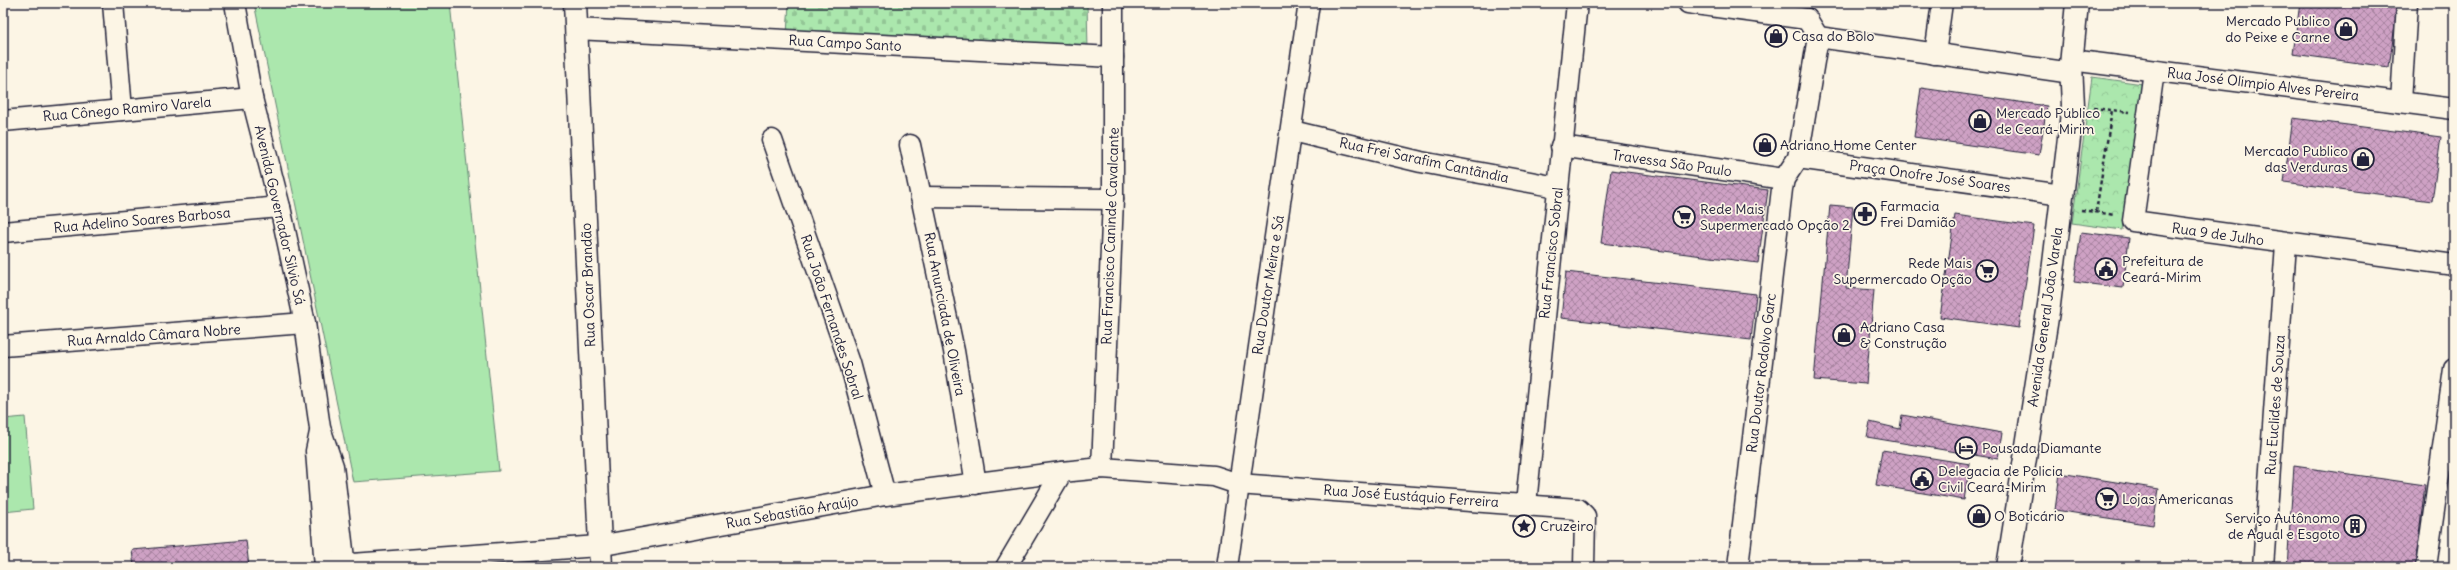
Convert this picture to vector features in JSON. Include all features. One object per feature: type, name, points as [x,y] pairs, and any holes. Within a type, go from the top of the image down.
[{"type":"main road","name":"Rua Oscar Brandão","points":[[575,3],[600,557]]},
{"type":"main road","name":"Avenida General João Varela","points":[[2008,567],[2049,305],[2073,105],[2072,66],[2077,3]]},
{"type":"street","points":[[113,3],[122,110]]},
{"type":"street","name":"Avenida Governador Silvio Sá","points":[[235,3],[252,98],[280,207],[305,323],[320,428],[333,466],[345,566]]},
{"type":"street","name":"Rua Francisco Caninde Cavalcante","points":[[1102,468],[1113,199],[1113,3]]},
{"type":"street","name":"Rua Doutor Meira e Sá","points":[[1226,567],[1292,131],[1309,3]]},
{"type":"street","name":"Rua Francisco Sobral","points":[[1526,504],[1561,146],[1577,3]]},
{"type":"street","points":[[1688,3],[1808,11],[1818,38],[1798,158],[1784,179]]},
{"type":"street","points":[[1936,54],[1942,3]]},
{"type":"street","points":[[2401,102],[2407,3]]},
{"type":"street","name":"Rua Campo Santo","points":[[576,29],[1113,58]]},
{"type":"street","points":[[1818,38],[1936,54],[2072,66]]},
{"type":"street","name":"Rua José Olimpio Alves Pereira","points":[[2072,66],[2154,70],[2454,109]]},
{"type":"street","points":[[2134,218],[2154,70]]},
{"type":"street","name":"Rua Cônego Ramiro Varela","points":[[3,121],[252,98]]},
{"type":"street","name":"Rua Frei Sarafim Cantãndia","points":[[1292,131],[1420,162],[1557,187]]},
{"type":"street","name":"Rua João Fernandes Sobral","points":[[772,140],[850,363],[885,495]]},
{"type":"street","name":"Rua Anunciada de Oliveira","points":[[910,145],[954,350],[976,484]]},
{"type":"street","name":"Travessa São Paulo","points":[[1561,146],[1784,179]]},
{"type":"street","name":"Praça Onofre José Soares","points":[[1798,158],[2062,195]]},
{"type":"street","name":"Rua Doutor Rodolvo Garc","points":[[1738,567],[1784,179]]},
{"type":"street","points":[[921,197],[1113,199]]},
{"type":"street","name":"Rua Adelino Soares Barbosa","points":[[3,232],[280,207]]},
{"type":"street","name":"Rua 9 de Julho","points":[[2134,218],[2133,222],[2286,244],[2454,265]]},
{"type":"street","name":"Rua Euclides de Souza","points":[[2263,567],[2286,244]]},
{"type":"street","name":"Rua Arnaldo Câmara Nobre","points":[[3,346],[305,323]]},
{"type":"street","points":[[2426,567],[2454,369]]},
{"type":"street","name":"Avenida Governador Silvio Sá","points":[[320,428],[316,451],[325,567]]},
{"type":"street","name":"Rua Sebastião Araújo","points":[[325,567],[600,557],[885,495],[1102,468],[1214,476],[1238,484]]},
{"type":"street","points":[[1006,567],[1062,472]]},
{"type":"street","name":"Rua José Eustáquio Ferreira","points":[[1238,484],[1571,507],[1583,512],[1586,525],[1584,567]]},
{"type":"path","points":[[2090,107],[2148,114]]},
{"type":"path","points":[[2096,212],[2112,110]]},
{"type":"path","points":[[2078,209],[2134,218]]},
{"type":"path","points":[[3,545],[5,567]]},
{"type":"green space","points":[[254,3],[450,3],[499,471],[353,482]]},
{"type":"green space","points":[[789,3],[1087,3],[1088,51],[787,34]]},
{"type":"green space","points":[[2092,77],[2143,84],[2122,230],[2072,223]]},
{"type":"green space","points":[[25,417],[33,509],[3,512],[3,419]]},
{"type":"building","name":"Mercado Publico do Peixe e Carne","points":[[2300,3],[2398,3],[2389,67],[2293,54]]},
{"type":"building","name":"Mercado Público de Ceará-Mirim","points":[[1921,88],[2047,106],[2039,155],[1914,137]]},
{"type":"building","name":"Mercado Publico das Verduras","points":[[2293,118],[2441,137],[2432,201],[2284,182]]},
{"type":"building","name":"Rede Mais Supermercado Opção 2","points":[[1611,170],[1768,190],[1758,263],[1601,243]]},
{"type":"building","name":"Adriano Casa & Construção","points":[[1830,205],[1853,207],[1846,288],[1874,290],[1866,384],[1814,380]]},
{"type":"building","name":"Rede Mais Supermercado Opção","points":[[1955,215],[2034,226],[2019,328],[1940,317]]},
{"type":"building","points":[[2081,232],[2129,238],[2123,288],[2074,282]]},
{"type":"building","points":[[1566,272],[1756,294],[1751,340],[1561,318]]},
{"type":"building","name":"Pousada Diamante","points":[[1902,415],[2002,433],[1998,459],[1867,437],[1870,422],[1900,429]]},
{"type":"building","name":"Delegacia de Policia Civil Ceará-Mirim","points":[[1882,450],[1970,464],[1964,500],[1876,485]]},
{"type":"building","name":"Serviço Autônomo de Agual e Esgoto","points":[[2294,466],[2425,485],[2415,567],[2287,567]]},
{"type":"building","name":"Lojas Americanas","points":[[2060,473],[2159,489],[2153,525],[2055,510]]},
{"type":"building","points":[[246,540],[249,567],[134,567],[132,550]]},
{"type":"place","name":"Mercado Publico do Peixe e Carne","points":[[2346,29]]},
{"type":"place","name":"Casa do Bolo","points":[[1776,36]]},
{"type":"place","name":"Mercado Público de Ceará-Mirim","points":[[1980,121]]},
{"type":"place","name":"Adriano Home Center","points":[[1765,145]]},
{"type":"place","name":"Mercado Publico das Verduras","points":[[2363,159]]},
{"type":"place","name":"Farmacia Frei Damião","points":[[1865,214]]},
{"type":"place","name":"Rede Mais Supermercado Opção 2","points":[[1684,217]]},
{"type":"place","name":"Prefeitura de Ceará-Mirim","points":[[2106,269]]},
{"type":"place","name":"Rede Mais Supermercado Opção","points":[[1987,271]]},
{"type":"place","name":"Adriano Casa & Construção","points":[[1844,335]]},
{"type":"place","name":"Pousada Diamante","points":[[1966,448]]},
{"type":"place","name":"Delegacia de Policia Civil Ceará-Mirim","points":[[1922,479]]},
{"type":"place","name":"Lojas Americanas","points":[[2107,499]]},
{"type":"place","name":"O Boticário","points":[[1979,516]]},
{"type":"place","name":"Cruzeiro","points":[[1524,526]]},
{"type":"place","name":"Serviço Autônomo de Agual e Esgoto","points":[[2355,526]]}]
